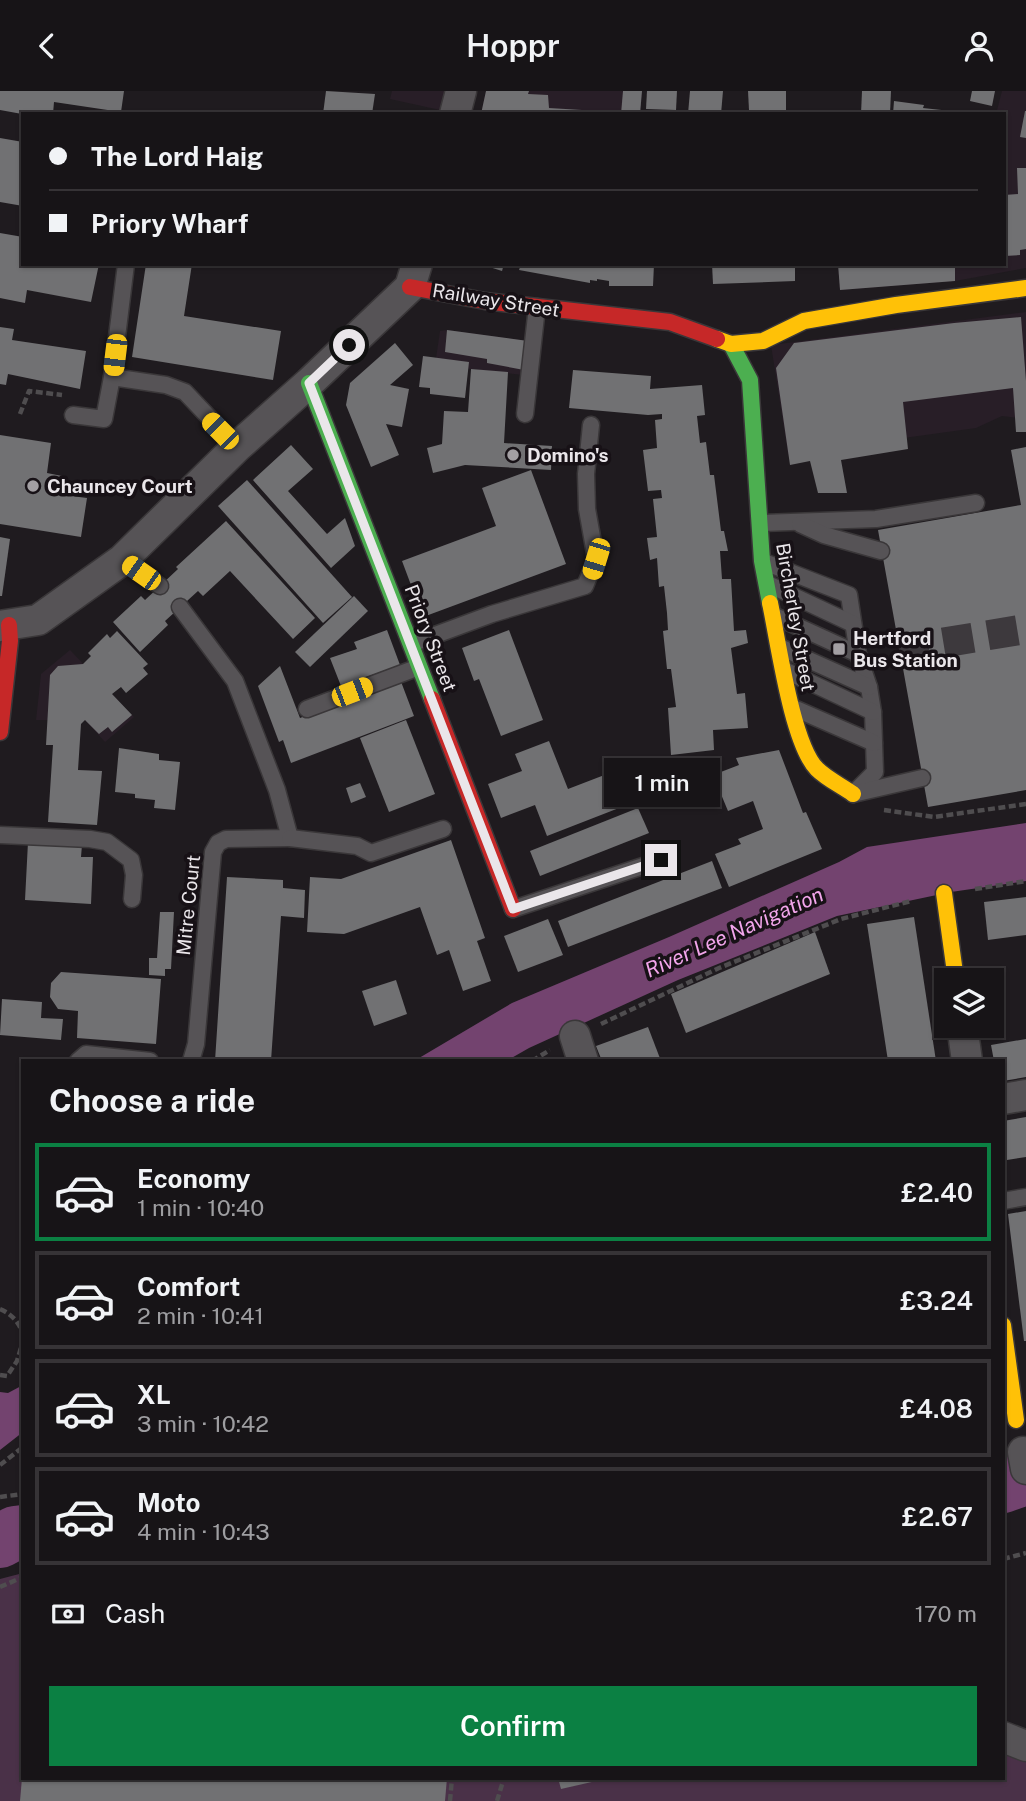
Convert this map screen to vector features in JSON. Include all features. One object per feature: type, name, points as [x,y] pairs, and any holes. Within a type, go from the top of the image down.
[{"type":"street","points":[[456,112],[461,91]]},
{"type":"street","name":"Railway Street","points":[[5,626],[38,620],[122,560],[237,447],[309,383],[414,276],[485,301],[670,322],[732,344],[763,341],[804,321],[896,305],[1026,288]]},
{"type":"street","name":"Bircherley Street","points":[[732,344],[750,380],[761,561],[791,708],[816,768],[853,794]]},
{"type":"street","name":"Priory Street","points":[[309,383],[513,909]]},
{"type":"street","points":[[0,732],[10,641],[5,626]]},
{"type":"street","points":[[944,893],[954,968]]},
{"type":"street","points":[[964,1038],[967,1059]]},
{"type":"street","points":[[1005,1098],[1026,1095]]},
{"type":"street","points":[[1005,1340],[1016,1420]]},
{"type":"street","points":[[1005,1738],[1026,1747]]},
{"type":"lane","points":[[73,415],[104,419],[113,377],[126,266]]},
{"type":"lane","points":[[525,414],[537,307]]},
{"type":"lane","points":[[113,377],[166,385],[185,392],[237,447]]},
{"type":"lane","points":[[411,644],[492,614],[585,586],[596,559],[587,509],[586,474],[591,425]]},
{"type":"lane","points":[[759,523],[876,519],[976,503]]},
{"type":"lane","points":[[794,521],[824,535],[881,551]]},
{"type":"lane","points":[[122,560],[160,586]]},
{"type":"lane","points":[[761,561],[849,595],[858,654],[869,687],[874,743],[874,772],[853,794]]},
{"type":"lane","points":[[764,582],[853,624]]},
{"type":"lane","points":[[180,607],[235,681],[277,790],[289,838]]},
{"type":"lane","points":[[772,615],[858,654]]},
{"type":"lane","points":[[777,646],[869,687]]},
{"type":"lane","points":[[307,709],[419,667]]},
{"type":"lane","points":[[782,669],[873,712]]},
{"type":"lane","points":[[791,708],[874,743]]},
{"type":"lane","points":[[853,794],[922,778]]},
{"type":"lane","name":"Mitre Court","points":[[192,1059],[196,1044],[213,852],[218,843],[226,839],[289,838],[357,846],[371,853],[443,829]]},
{"type":"lane","points":[[0,835],[107,842],[131,860],[134,875],[131,899]]},
{"type":"lane","points":[[513,909],[661,860]]},
{"type":"lane","points":[[80,1059],[86,1054],[132,1059]]},
{"type":"lane","points":[[1005,1201],[1026,1197]]},
{"type":"path","points":[[853,794],[888,812],[934,817],[1026,804]]},
{"type":"path","points":[[539,1059],[579,1048],[719,968],[841,919],[944,893],[1026,881]]},
{"type":"path","points":[[0,1310],[6,1311],[21,1326]]},
{"type":"path","points":[[0,1375],[8,1376],[21,1348]]},
{"type":"path","points":[[0,1465],[21,1449]]},
{"type":"path","points":[[0,1497],[21,1494]]},
{"type":"path","points":[[1005,1558],[1026,1553]]},
{"type":"path","points":[[0,1587],[21,1578]]},
{"type":"path","points":[[450,1801],[452,1780]]},
{"type":"path","points":[[497,1801],[503,1780]]},
{"type":"shaded area","points":[[392,91],[445,91],[440,110],[390,99]]},
{"type":"shaded area","points":[[486,91],[642,91],[640,112],[481,112]]},
{"type":"shaded area","points":[[1002,91],[1026,91],[1026,268],[955,281],[840,290],[838,266],[1006,266],[1006,112],[997,112]]},
{"type":"shaded area","points":[[1026,312],[1026,419],[1002,416],[976,428],[788,454],[771,345]]},
{"type":"shaded area","points":[[440,331],[528,341],[523,375],[435,365]]},
{"type":"shaded area","points":[[70,650],[134,717],[105,742],[85,720],[36,720],[41,674]]},
{"type":"shaded area","points":[[21,1574],[21,1780],[1005,1780],[1005,1735],[1026,1752],[1026,1801],[0,1801],[0,1579]]},
{"type":"water","name":"River Lee Navigation","points":[[1026,823],[1026,881],[951,892],[837,916],[678,980],[510,1059],[417,1059],[512,1003],[669,937],[867,847]]},
{"type":"water","points":[[21,1386],[21,1434],[0,1450],[0,1392],[8,1393]]},
{"type":"building","points":[[0,91],[124,91],[121,112],[54,102],[53,112],[21,114],[0,110]]},
{"type":"building","points":[[326,91],[375,94],[372,112],[323,112]]},
{"type":"building","points":[[486,91],[529,91],[528,94],[548,95],[549,108],[582,110],[582,112],[481,112]]},
{"type":"building","points":[[623,91],[642,91],[640,112],[621,112]]},
{"type":"building","points":[[647,91],[677,91],[676,110],[646,109]]},
{"type":"building","points":[[690,91],[723,91],[721,112],[688,112]]},
{"type":"building","points":[[748,91],[786,91],[786,111],[749,110]]},
{"type":"building","points":[[862,91],[891,91],[890,112],[861,112]]},
{"type":"building","points":[[972,91],[995,91],[992,106],[970,101]]},
{"type":"building","points":[[894,101],[924,105],[923,108],[960,112],[893,112]]},
{"type":"building","points":[[1026,111],[1026,138],[1020,137]]},
{"type":"building","points":[[0,138],[21,142],[21,206],[0,202]]},
{"type":"building","points":[[1017,168],[1026,168],[1026,249],[1020,250],[1020,255],[1006,256],[1006,195],[1018,194]]},
{"type":"building","points":[[0,233],[21,237],[21,266],[99,266],[91,302],[27,290],[25,303],[0,298]]},
{"type":"building","points":[[146,266],[192,266],[184,316],[281,331],[273,380],[132,357]]},
{"type":"building","points":[[486,266],[503,266],[502,271]]},
{"type":"building","points":[[518,266],[654,266],[653,286],[609,286],[609,281],[597,279],[590,280],[590,283],[519,270]]},
{"type":"building","points":[[712,266],[795,266],[795,281],[713,284]]},
{"type":"building","points":[[838,266],[955,266],[955,281],[840,290]]},
{"type":"building","points":[[1021,317],[1026,381],[1026,432],[1016,432],[1013,388],[903,402],[908,449],[841,460],[847,493],[818,493],[810,461],[790,465],[776,368],[794,343]]},
{"type":"building","points":[[0,327],[14,329],[12,340],[86,351],[80,389],[8,374],[6,385],[0,384]]},
{"type":"building","points":[[447,330],[528,341],[524,370],[487,363],[487,359],[445,352]]},
{"type":"building","points":[[395,343],[413,365],[390,385],[409,389],[402,427],[386,424],[399,455],[371,467],[346,405],[350,383]]},
{"type":"building","points":[[423,356],[469,362],[465,398],[430,394],[430,388],[419,387]]},
{"type":"building","points":[[471,369],[508,372],[504,443],[552,446],[551,470],[465,465],[433,473],[427,448],[442,444],[444,411],[468,412]]},
{"type":"building","points":[[573,370],[651,376],[650,389],[702,385],[705,415],[697,416],[700,443],[706,442],[710,475],[714,475],[721,531],[724,531],[728,551],[720,551],[722,579],[731,579],[734,631],[746,630],[748,643],[731,648],[737,694],[745,693],[748,728],[713,730],[714,750],[671,755],[668,708],[676,707],[671,669],[667,669],[663,631],[668,630],[667,613],[664,586],[659,587],[657,558],[650,560],[647,538],[657,537],[653,499],[662,498],[661,490],[648,491],[643,450],[657,448],[655,420],[662,419],[662,414],[569,408]]},
{"type":"building","name":"Chauncey Court","points":[[0,435],[51,443],[47,473],[67,477],[64,495],[87,498],[81,537],[0,524]]},
{"type":"building","points":[[291,445],[313,469],[288,491],[327,534],[345,518],[355,546],[331,568],[253,480]]},
{"type":"building","points":[[1026,447],[1026,790],[928,807],[878,530],[1021,505],[1011,450]]},
{"type":"building","points":[[531,470],[566,564],[423,617],[402,561],[496,526],[482,488]]},
{"type":"building","points":[[247,480],[352,597],[323,623],[218,506]]},
{"type":"building","points":[[226,521],[315,618],[293,639],[230,571],[203,596],[198,591],[165,621],[168,625],[140,652],[113,622],[141,596],[145,600]]},
{"type":"building","points":[[0,537],[10,539],[2,596],[0,596]]},
{"type":"building","points":[[354,596],[368,611],[310,667],[295,652]]},
{"type":"building","points":[[387,630],[400,665],[341,686],[330,658],[357,649],[354,642]]},
{"type":"building","points":[[509,630],[543,720],[501,736],[479,679],[474,681],[462,648]]},
{"type":"building","points":[[117,631],[148,664],[143,668],[148,674],[126,693],[121,687],[112,694],[132,715],[112,732],[108,727],[99,734],[85,720],[81,724],[78,770],[102,771],[97,825],[48,822],[53,745],[46,745],[50,675],[58,666],[83,664],[91,656],[88,653],[107,634],[110,638]]},
{"type":"building","points":[[280,666],[300,718],[400,679],[414,716],[291,763],[283,740],[279,742],[258,686]]},
{"type":"building","points":[[406,720],[435,794],[389,812],[360,738]]},
{"type":"building","points":[[549,741],[568,789],[607,774],[619,808],[547,836],[535,805],[501,818],[488,784],[522,771],[515,754]]},
{"type":"building","points":[[119,748],[159,754],[159,760],[180,762],[175,810],[154,808],[155,800],[115,792]]},
{"type":"building","points":[[779,750],[803,813],[806,812],[822,849],[729,887],[715,854],[741,844],[738,839],[763,829],[753,801],[728,811],[713,775],[739,765],[736,758]]},
{"type":"building","points":[[360,783],[366,797],[351,803],[346,788]]},
{"type":"building","points":[[638,808],[649,833],[540,876],[530,851]]},
{"type":"building","points":[[451,840],[485,938],[477,941],[491,981],[463,991],[449,950],[437,955],[420,907],[344,934],[307,932],[310,877],[341,879]]},
{"type":"building","points":[[28,842],[82,845],[81,857],[93,857],[91,904],[25,900]]},
{"type":"building","points":[[712,861],[722,888],[568,947],[558,921]]},
{"type":"building","points":[[227,877],[283,880],[283,888],[305,890],[304,918],[281,916],[271,1059],[215,1059]]},
{"type":"building","points":[[1026,897],[1026,935],[988,940],[984,902]]},
{"type":"building","points":[[160,912],[174,912],[171,969],[165,969],[165,976],[149,975],[149,958],[157,958]]},
{"type":"building","points":[[914,917],[936,1059],[888,1059],[867,924]]},
{"type":"building","points":[[548,919],[563,955],[518,972],[504,936]]},
{"type":"building","points":[[815,932],[830,974],[686,1033],[671,994]]},
{"type":"building","points":[[61,972],[161,979],[156,1044],[77,1038],[78,1011],[58,1009],[50,997],[51,983]]},
{"type":"building","points":[[396,980],[407,1014],[374,1026],[362,991]]},
{"type":"building","points":[[2,999],[42,1002],[41,1018],[63,1019],[61,1040],[0,1035]]},
{"type":"building","points":[[648,1027],[660,1059],[601,1059],[596,1046]]},
{"type":"building","points":[[1026,1039],[1026,1077],[1005,1081],[1005,1059],[994,1059],[991,1045]]},
{"type":"building","points":[[1026,1117],[1026,1157],[1007,1160],[1005,1121]]},
{"type":"building","points":[[1026,1211],[1026,1341],[1024,1341],[1008,1214]]},
{"type":"building","points":[[22,1780],[447,1780],[445,1801],[20,1801]]},
{"type":"building","points":[[559,1780],[601,1780],[561,1789]]},
{"type":"waterway","points":[[1005,1485],[1026,1478]]},
{"type":"waterway","points":[[0,1541],[21,1532]]},
{"type":"tunnel","points":[[899,650],[1026,629]]},
{"type":"traffic: fast","points":[[731,344],[750,380],[762,561],[770,603]]},
{"type":"traffic: fast","points":[[309,383],[432,699]]},
{"type":"traffic: slow","points":[[717,339],[731,344],[763,341],[804,321],[896,305],[1026,288]]},
{"type":"traffic: slow","points":[[770,603],[800,738],[817,769],[853,794]]},
{"type":"traffic: slow","points":[[944,893],[954,968]]},
{"type":"traffic: slow","points":[[1005,1340],[1016,1420]]},
{"type":"traffic: jam","points":[[410,287],[485,301],[670,322],[717,339]]},
{"type":"traffic: jam","points":[[0,732],[10,641],[9,625]]},
{"type":"traffic: jam","points":[[432,699],[513,909]]},
{"type":"place","name":"Domino's","points":[[513,455]]},
{"type":"place","name":"Chauncey Court","points":[[33,486]]},
{"type":"place","name":"Hertford Bus Station","points":[[839,649]]},
{"type":"route","points":[[349,345],[309,383],[513,909],[661,860]]}]
